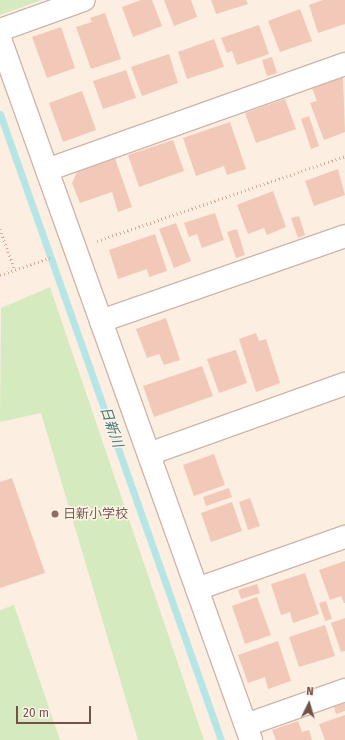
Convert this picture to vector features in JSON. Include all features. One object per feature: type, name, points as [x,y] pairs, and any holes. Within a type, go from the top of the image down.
[{"type":"street","points":[[0,30],[84,0]]},
{"type":"street","points":[[0,39],[47,170],[67,252],[101,321],[249,732],[345,690]]},
{"type":"street","points":[[47,170],[345,64]]},
{"type":"street","points":[[101,321],[345,236]]},
{"type":"street","points":[[149,454],[345,384]]},
{"type":"street","points":[[197,589],[345,537]]},
{"type":"path","points":[[0,275],[345,156]]},
{"type":"path","points":[[0,229],[15,270]]},
{"type":"green space","points":[[0,0],[42,0],[0,15]]},
{"type":"green space","points":[[50,287],[204,740],[138,740],[41,413],[0,422],[1,308]]},
{"type":"green space","points":[[14,605],[60,740],[0,740],[0,610]]},
{"type":"building","points":[[141,0],[152,0],[162,26],[133,37],[122,7]]},
{"type":"building","points":[[164,0],[191,0],[197,17],[174,26]]},
{"type":"building","points":[[211,0],[246,0],[248,4],[216,14]]},
{"type":"building","points":[[323,0],[345,0],[345,24],[318,33],[309,5]]},
{"type":"building","points":[[300,9],[312,41],[280,52],[268,21]]},
{"type":"building","points":[[105,13],[121,59],[91,69],[76,27],[92,22],[90,18]]},
{"type":"building","points":[[259,25],[269,54],[237,65],[232,51],[227,53],[221,38]]},
{"type":"building","points":[[61,27],[75,68],[47,78],[32,37]]},
{"type":"building","points":[[214,39],[224,67],[187,79],[178,52]]},
{"type":"building","points":[[169,54],[178,83],[142,96],[131,67]]},
{"type":"building","points":[[272,57],[277,73],[267,76],[262,60]]},
{"type":"building","points":[[126,70],[136,98],[103,109],[93,81]]},
{"type":"building","points":[[343,77],[345,132],[324,140],[310,103],[317,101],[312,88]]},
{"type":"building","points":[[82,91],[96,130],[63,142],[49,103]]},
{"type":"building","points":[[285,99],[296,129],[256,143],[245,113]]},
{"type":"building","points":[[309,116],[319,146],[311,149],[301,119]]},
{"type":"building","points":[[230,122],[246,169],[227,175],[224,166],[196,176],[183,138]]},
{"type":"building","points":[[173,140],[184,171],[139,187],[128,155]]},
{"type":"building","points":[[115,158],[132,207],[118,212],[112,192],[80,203],[72,183],[78,170]]},
{"type":"building","points":[[338,169],[345,195],[314,206],[305,181]]},
{"type":"building","points":[[273,191],[286,227],[267,235],[264,228],[248,234],[237,205]]},
{"type":"building","points":[[215,213],[224,240],[202,248],[197,234],[189,237],[184,223]]},
{"type":"building","points":[[299,216],[305,235],[298,238],[291,218]]},
{"type":"building","points":[[176,223],[191,261],[174,268],[159,229]]},
{"type":"building","points":[[237,229],[245,255],[236,258],[227,232]]},
{"type":"building","points":[[155,234],[167,271],[149,277],[147,269],[118,279],[109,250]]},
{"type":"building","points":[[166,318],[180,360],[164,365],[159,354],[147,358],[136,329]]},
{"type":"building","points":[[256,333],[259,341],[266,339],[280,383],[256,392],[239,339]]},
{"type":"building","points":[[236,350],[247,383],[219,393],[207,359]]},
{"type":"building","points":[[202,366],[213,396],[154,417],[143,386]]},
{"type":"building","points":[[214,454],[225,485],[194,496],[183,465]]},
{"type":"building","points":[[12,478],[45,573],[0,588],[0,482]]},
{"type":"building","points":[[229,488],[232,497],[206,506],[203,497]]},
{"type":"building","points":[[250,498],[260,526],[248,530],[239,502]]},
{"type":"building","points":[[232,502],[242,531],[211,542],[201,513]]},
{"type":"building","points":[[345,561],[344,603],[341,596],[330,600],[319,570]]},
{"type":"building","points":[[305,573],[319,614],[293,623],[290,612],[281,615],[271,584]]},
{"type":"building","points":[[257,584],[260,593],[241,599],[238,590]]},
{"type":"building","points":[[257,597],[271,635],[245,644],[232,606]]},
{"type":"building","points":[[326,601],[332,619],[325,621],[319,603]]},
{"type":"building","points":[[345,618],[345,651],[341,652],[331,623]]},
{"type":"building","points":[[325,625],[335,656],[299,667],[289,637]]},
{"type":"building","points":[[278,641],[291,681],[268,689],[265,677],[248,683],[238,655]]},
{"type":"building","points":[[345,703],[345,711],[336,714],[334,707]]},
{"type":"building","points":[[345,715],[345,740],[325,740],[319,724]]},
{"type":"building","points":[[298,721],[302,732],[309,730],[312,740],[276,740],[272,730]]},
{"type":"waterway","name":"日新川","points":[[0,114],[221,740]]},
{"type":"place","name":"日新小学校","points":[[55,514]]}]
